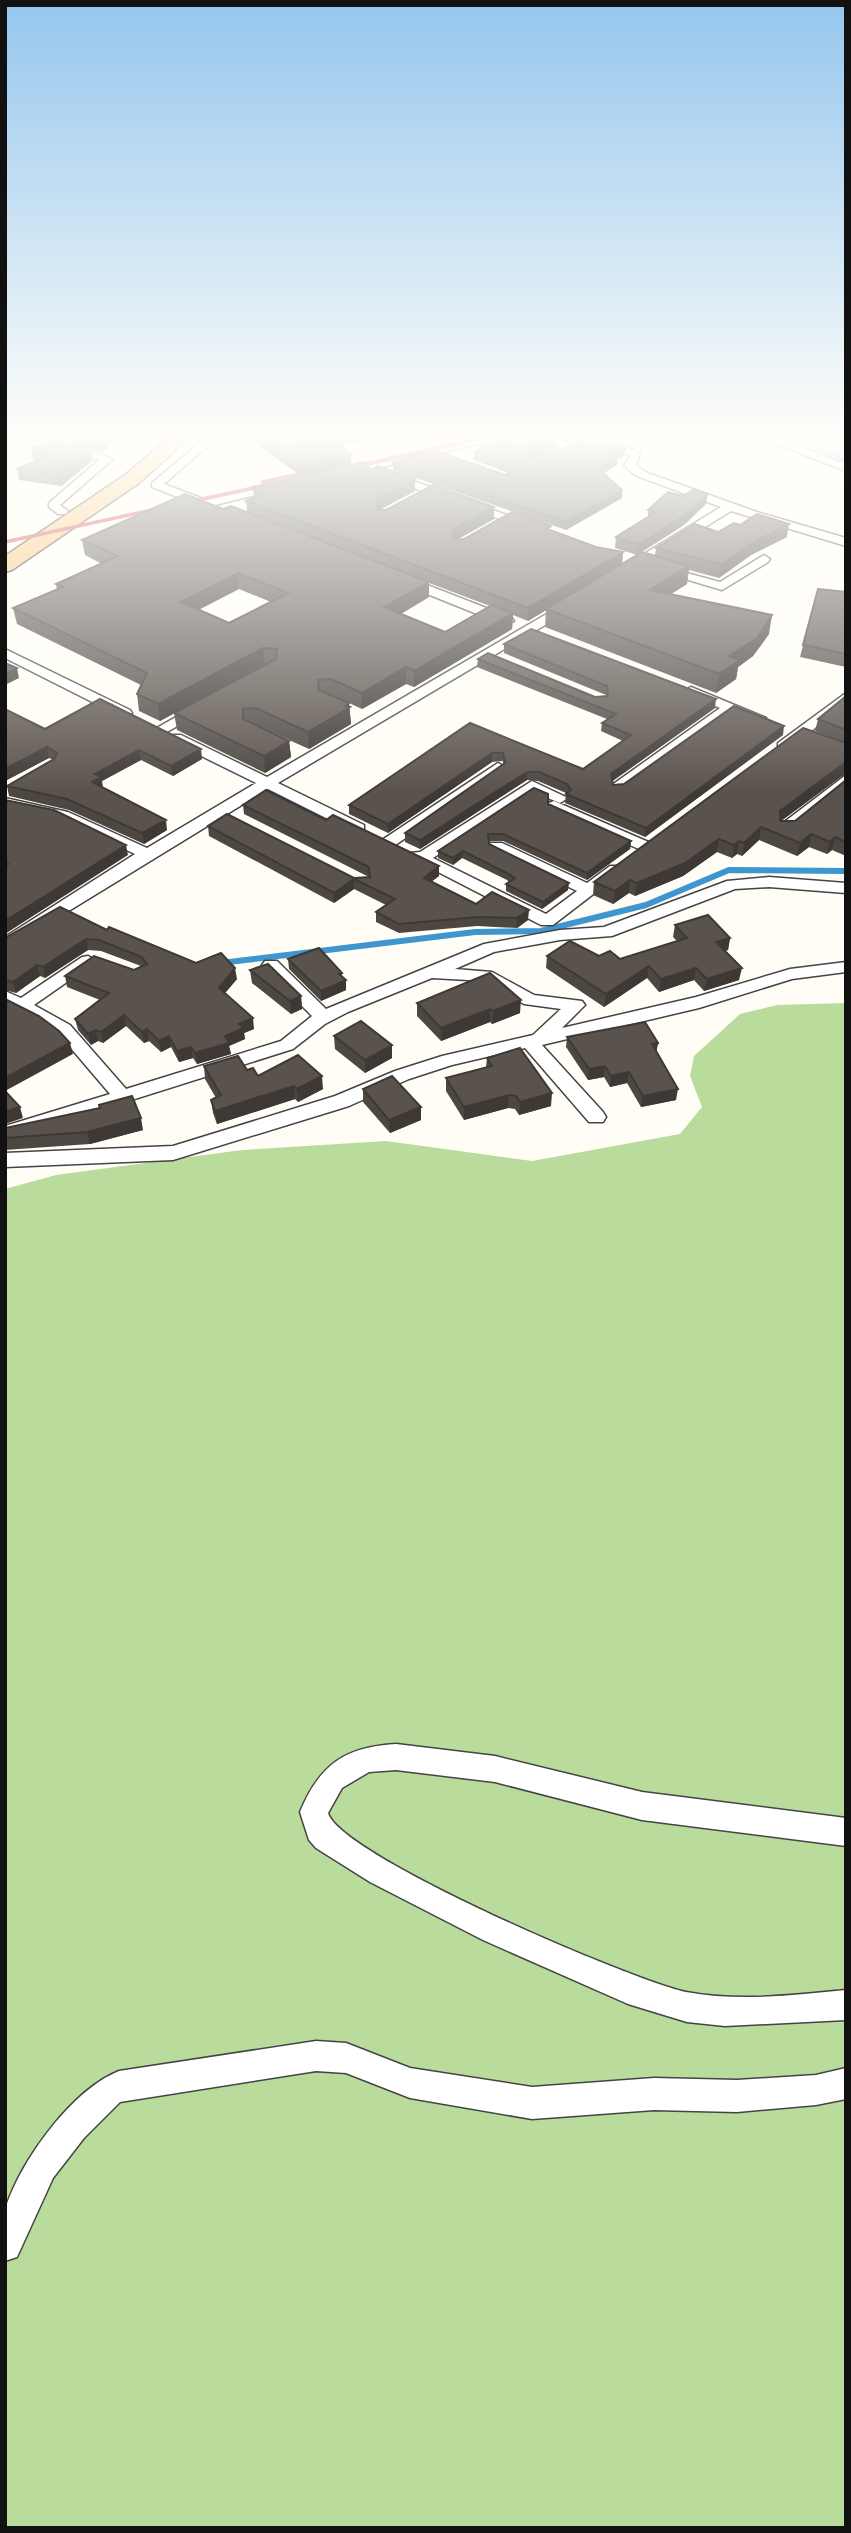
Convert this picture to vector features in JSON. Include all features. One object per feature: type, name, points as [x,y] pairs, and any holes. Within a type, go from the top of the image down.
[{"type":"street","points":[[615,577],[641,556]]},
{"type":"street","points":[[632,561],[722,586],[764,559]]},
{"type":"street","points":[[396,577],[534,631]]},
{"type":"street","points":[[5,945],[147,854],[266,783],[303,755],[494,656],[581,598]]},
{"type":"street","points":[[5,653],[547,921],[561,935]]},
{"type":"street","points":[[680,687],[794,731]]},
{"type":"street","points":[[766,758],[794,731],[846,698]]},
{"type":"street","points":[[148,724],[215,700]]},
{"type":"street","points":[[617,789],[730,707]]},
{"type":"street","points":[[349,711],[371,721]]},
{"type":"street","points":[[388,843],[498,767]]},
{"type":"street","points":[[785,829],[846,779]]},
{"type":"street","points":[[421,859],[532,786],[557,802],[652,843],[547,921]]},
{"type":"street","points":[[5,803],[48,808],[74,817],[147,854]]},
{"type":"street","points":[[219,811],[243,823]]},
{"type":"street","points":[[496,846],[589,890]]},
{"type":"street","points":[[5,1133],[287,1045],[323,1017],[490,948],[561,935],[606,932],[733,884],[769,882],[846,888]]},
{"type":"street","points":[[23,1005],[94,957],[105,961]]},
{"type":"street","points":[[271,965],[323,1017]]},
{"type":"street","points":[[5,1160],[173,1153],[342,1101],[402,1075],[449,1060],[699,1002],[790,974],[846,967]]},
{"type":"street","points":[[428,972],[480,974],[492,977],[530,1000],[576,1005],[533,1042]]},
{"type":"street","points":[[5,997],[64,1029],[124,1098]]},
{"type":"street","points":[[533,1042],[596,1117]]},
{"type":"street","points":[[846,1832],[642,1807],[495,1769],[396,1757],[366,1759],[347,1768],[332,1779],[314,1812],[319,1830],[326,1838],[381,1875],[483,1925],[645,1997],[705,2010],[740,2013],[846,2005]]},
{"type":"street","points":[[5,2245],[43,2167],[90,2108],[119,2087],[316,2056],[346,2058],[410,2082],[532,2103],[654,2094],[737,2096],[816,2090],[846,2083]]},
{"type":"green space","points":[[846,1003],[846,2528],[5,2528],[5,1189],[56,1175],[242,1150],[386,1141],[532,1161],[680,1134],[702,1107],[690,1076],[694,1056],[740,1014],[777,1005]]},
{"type":"building","points":[[118,556],[362,556],[429,582],[384,607],[445,632],[492,605],[513,613],[414,671],[406,667],[362,693],[331,679],[318,680],[319,690],[349,703],[346,706],[350,707],[308,732],[256,708],[243,709],[243,719],[289,741],[264,756],[174,713],[276,659],[277,649],[263,648],[158,704],[137,694],[147,673],[13,608],[63,587],[56,584]],"holes":[[[238,573],[288,593],[229,623],[181,602]]]},
{"type":"building","points":[[391,556],[616,556],[528,608]]},
{"type":"building","points":[[635,556],[656,556],[689,566],[650,590],[772,615],[757,638],[729,656],[740,660],[719,674],[546,609]]},
{"type":"building","points":[[689,556],[732,556],[721,564]]},
{"type":"building","points":[[818,589],[846,592],[846,654],[803,645]]},
{"type":"building","points":[[531,629],[716,699],[611,774],[613,785],[624,784],[734,706],[784,726],[646,828],[566,794],[571,790],[567,784],[539,772],[527,772],[420,840],[405,833],[505,763],[503,753],[492,753],[388,824],[349,805],[470,723],[583,769],[631,735],[602,723],[616,714],[478,659],[488,653],[595,697],[608,696],[607,686],[504,644]]},
{"type":"building","points":[[5,663],[17,668],[5,674]]},
{"type":"building","points":[[846,696],[846,730],[818,719]]},
{"type":"building","points":[[100,699],[201,749],[171,766],[139,750],[95,774],[101,777],[92,782],[166,820],[142,833],[67,799],[7,786],[54,759],[57,753],[47,747],[5,769],[5,709],[45,729]]},
{"type":"building","points":[[803,728],[846,743],[846,762],[780,811],[780,821],[795,821],[846,780],[846,842],[835,837],[830,842],[811,834],[800,843],[761,827],[744,843],[739,841],[734,845],[719,839],[685,863],[637,883],[630,880],[615,891],[594,882]]},
{"type":"building","points":[[534,788],[548,794],[548,804],[631,841],[587,873],[503,834],[488,834],[489,844],[569,883],[543,902],[506,884],[515,878],[463,851],[453,858],[438,851]]},
{"type":"building","points":[[266,790],[326,820],[333,815],[439,866],[424,878],[476,904],[492,892],[529,910],[517,918],[478,917],[399,924],[376,912],[395,899],[354,879],[334,893],[208,826],[227,814],[354,878],[370,877],[369,867],[243,805]]},
{"type":"building","points":[[5,800],[54,810],[126,845],[5,921],[5,866],[8,864],[5,863]]},
{"type":"building","points":[[60,907],[107,930],[109,927],[196,963],[221,953],[235,968],[219,988],[253,1018],[239,1024],[244,1028],[225,1036],[229,1043],[195,1053],[191,1047],[177,1051],[169,1036],[159,1041],[147,1029],[142,1032],[124,1015],[101,1032],[96,1030],[88,1034],[75,1019],[109,993],[65,976],[94,956],[134,970],[147,964],[142,957],[99,940],[86,939],[43,967],[37,965],[13,982],[5,980],[5,938]]},
{"type":"building","points":[[708,915],[730,938],[716,942],[742,968],[707,979],[696,968],[661,979],[649,966],[606,994],[547,956],[570,941],[599,956],[610,951],[620,959],[687,938],[675,925]]},
{"type":"building","points":[[319,948],[346,980],[321,991],[288,959]]},
{"type":"building","points":[[268,964],[301,996],[290,1001],[250,970]]},
{"type":"building","points":[[490,973],[521,1000],[441,1028],[417,1003]]},
{"type":"building","points":[[5,999],[39,1016],[70,1043],[5,1078]]},
{"type":"building","points":[[361,1021],[392,1045],[365,1060],[334,1036]]},
{"type":"building","points":[[645,1022],[658,1043],[652,1044],[678,1089],[643,1096],[629,1072],[611,1076],[605,1066],[589,1069],[567,1037]]},
{"type":"building","points":[[520,1048],[552,1093],[520,1102],[516,1096],[509,1095],[464,1107],[446,1078],[492,1066],[487,1058]]},
{"type":"building","points":[[298,1055],[322,1076],[297,1089],[294,1086],[215,1111],[211,1100],[221,1095],[204,1066],[238,1056],[247,1070],[253,1068],[258,1076]]},
{"type":"building","points":[[392,1076],[421,1107],[389,1120],[363,1089]]},
{"type":"building","points":[[5,1091],[20,1107],[5,1112]]},
{"type":"building","points":[[132,1096],[141,1118],[87,1132],[5,1138],[5,1128],[100,1108],[99,1105]]},
{"type":"waterway","points":[[221,963],[475,932],[541,931],[646,905],[729,870],[846,871]]}]
